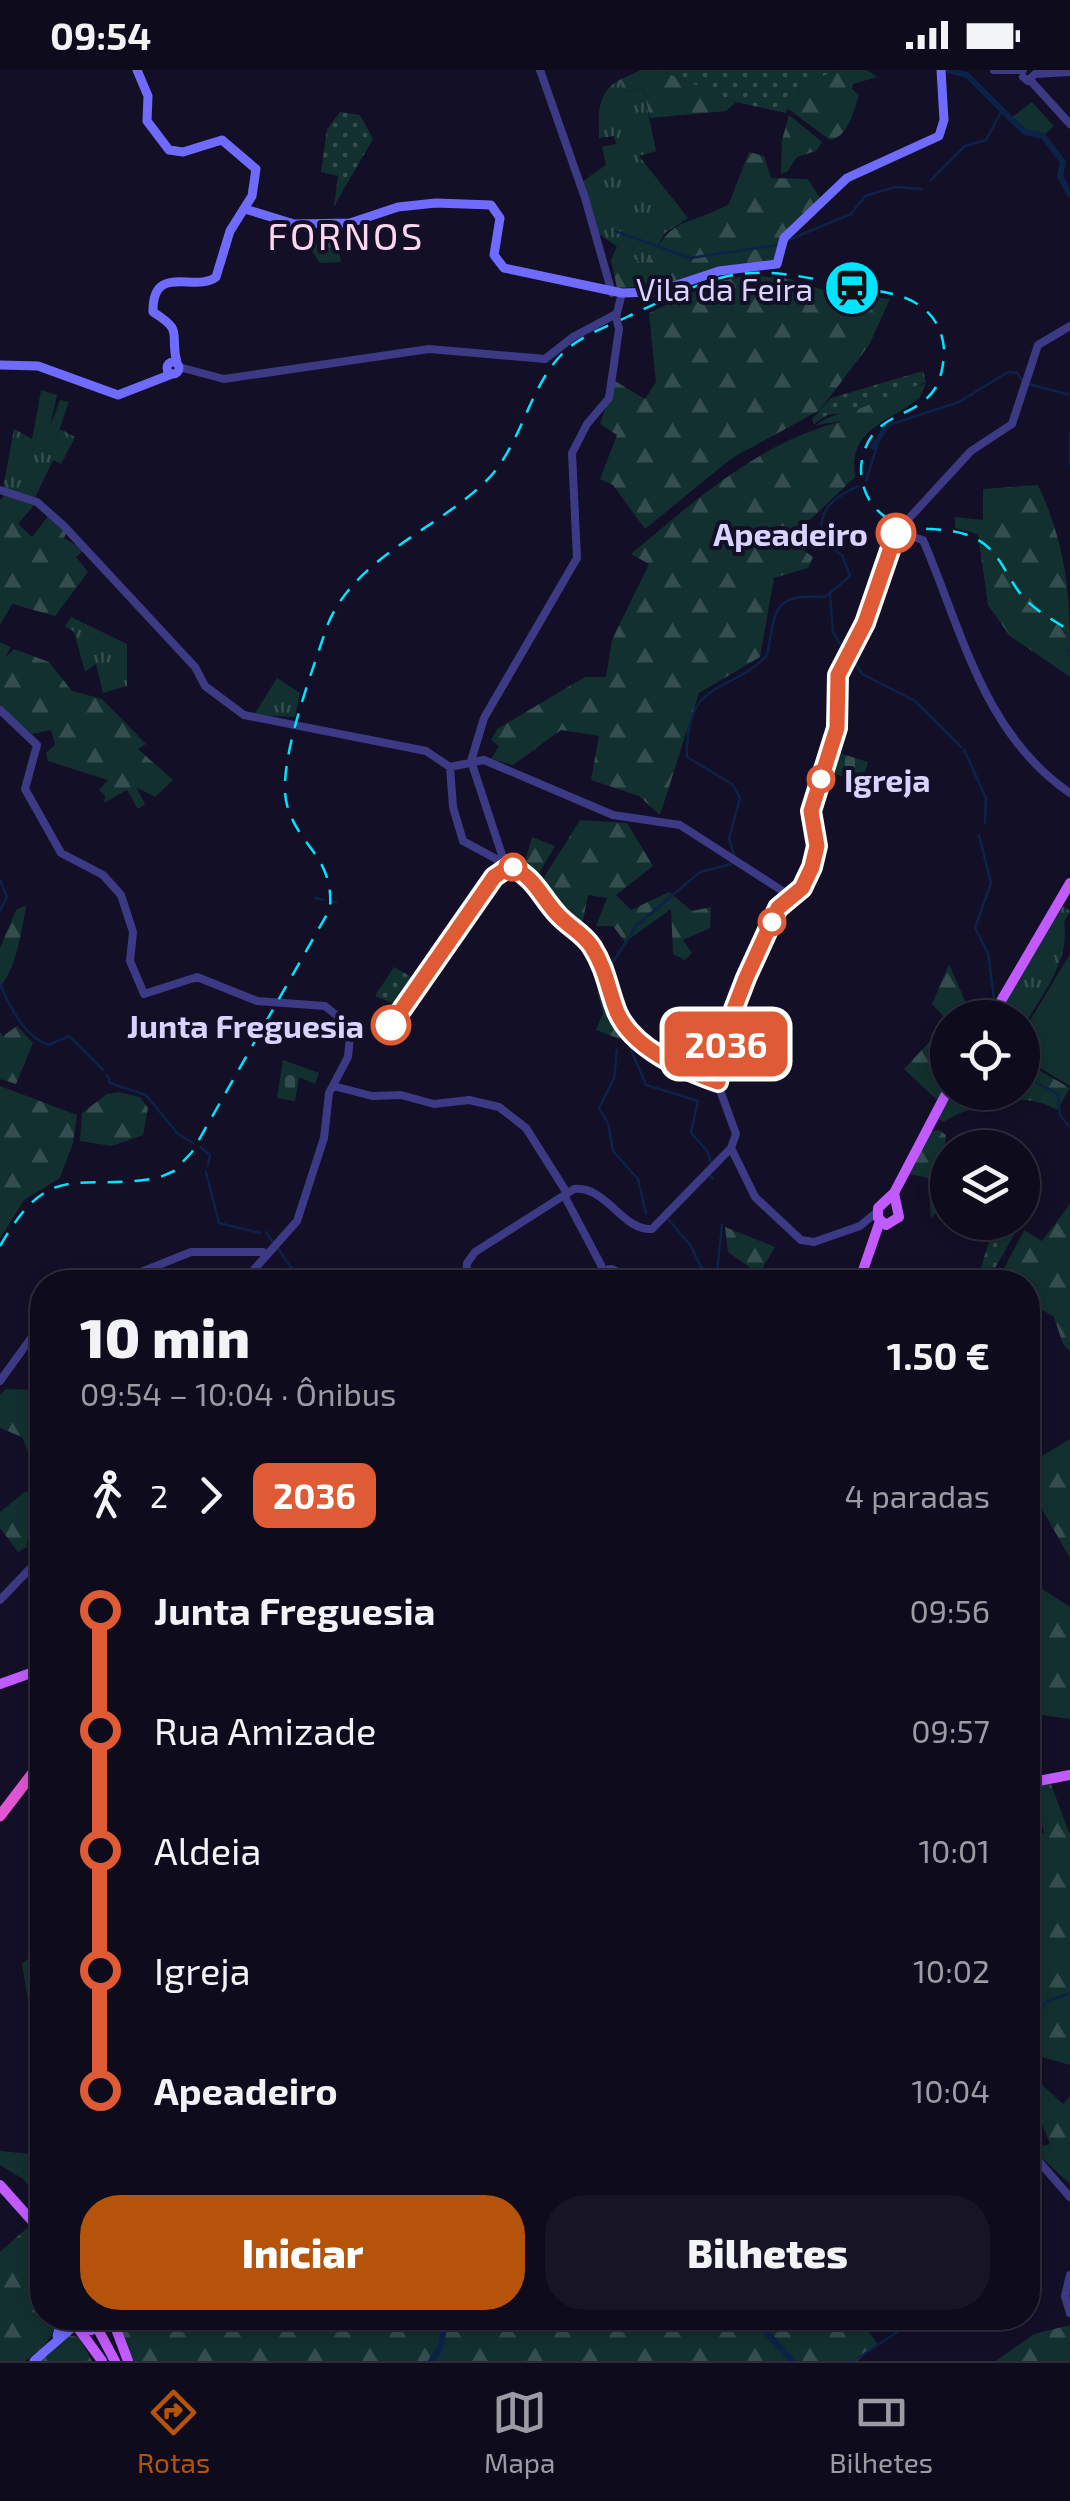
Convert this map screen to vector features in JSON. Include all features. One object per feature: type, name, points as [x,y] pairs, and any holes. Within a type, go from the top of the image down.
[{"type":"highway","points":[[0,1819],[30,1779]]},
{"type":"main road","points":[[0,365],[43,368],[118,395],[158,380],[176,367],[174,325],[153,312],[158,292],[178,279],[214,280],[230,232],[250,208],[255,166],[222,140],[183,152],[169,150],[147,121],[148,96],[137,70]]},
{"type":"main road","points":[[250,208],[294,224],[350,223],[398,207],[460,201],[491,205],[498,210],[500,226],[493,250],[502,266],[617,293],[657,292],[719,271],[776,264],[784,238],[847,178],[939,136],[944,120],[941,70]]},
{"type":"main road","points":[[1001,1000],[1070,883]]},
{"type":"main road","points":[[864,1270],[883,1212],[937,1110]]},
{"type":"main road","points":[[0,1684],[30,1673]]},
{"type":"main road","points":[[1040,1780],[1070,1774]]},
{"type":"main road","points":[[0,2183],[30,2215]]},
{"type":"main road","points":[[34,2361],[63,2330]]},
{"type":"main road","points":[[77,2330],[102,2361]]},
{"type":"main road","points":[[104,2330],[116,2361]]},
{"type":"main road","points":[[107,2330],[128,2361]]},
{"type":"street","points":[[505,861],[471,761],[484,718],[578,558],[572,453],[587,424],[608,398],[619,329],[617,293],[540,70]]},
{"type":"street","points":[[994,70],[1070,72]]},
{"type":"street","points":[[1026,73],[1070,124]]},
{"type":"street","points":[[176,367],[224,379],[429,349],[545,359],[573,337],[616,316]]},
{"type":"street","points":[[467,1270],[475,1252],[566,1194],[589,1189],[640,1228],[657,1226],[731,1148],[736,1134],[718,1082],[731,1017],[787,896],[806,882],[814,859],[811,811],[837,728],[839,671],[861,634],[889,542],[964,458],[1012,424],[1038,345],[1070,326]]},
{"type":"street","points":[[0,490],[36,502],[64,526],[193,664],[204,686],[248,716],[426,752],[450,767],[484,760],[612,814],[680,826],[787,896]]},
{"type":"street","points":[[897,532],[923,540],[962,647],[985,696],[1041,768],[1070,794]]},
{"type":"street","points":[[0,710],[37,745],[25,789],[62,852],[103,876],[121,895],[133,932],[130,961],[146,996],[197,977],[258,1002],[325,1006],[340,1018],[350,1036],[348,1056],[333,1086],[324,1138],[297,1221],[266,1249],[251,1270]]},
{"type":"street","points":[[450,767],[453,807],[463,841],[505,861],[536,883],[556,914],[590,943],[609,975],[615,1007],[626,1026],[668,1060],[718,1082]]},
{"type":"street","points":[[333,1086],[372,1096],[401,1094],[434,1104],[469,1100],[499,1107],[522,1123],[566,1194],[602,1268],[614,1270]]},
{"type":"street","points":[[731,1148],[755,1197],[801,1240],[819,1241],[883,1212]]},
{"type":"street","points":[[145,1270],[191,1252],[266,1249]]},
{"type":"street","points":[[0,1380],[30,1340]]},
{"type":"street","points":[[0,1600],[30,1569]]},
{"type":"street","points":[[1040,2163],[1070,2198]]},
{"type":"street","points":[[1070,2274],[1065,2296],[1070,2313]]},
{"type":"green space","points":[[641,70],[660,70],[736,102],[726,111],[650,118],[643,88],[624,92],[619,80]]},
{"type":"green space","points":[[660,70],[841,70],[802,83],[798,95],[791,94],[786,113],[736,102]]},
{"type":"green space","points":[[841,70],[867,70],[877,77],[853,84],[852,89],[859,95],[852,115],[846,129],[830,140],[787,108],[791,93],[798,95],[802,83]]},
{"type":"green space","points":[[619,80],[625,92],[643,88],[656,151],[639,156],[688,218],[665,233],[646,267],[599,234],[583,181],[606,165],[602,147],[616,144],[614,136],[599,138],[599,112],[606,91]]},
{"type":"green space","points":[[1032,102],[1054,126],[1045,134],[1026,130],[1012,117]]},
{"type":"green space","points":[[340,112],[360,115],[373,139],[334,206],[338,176],[321,172],[327,129]]},
{"type":"green space","points":[[789,115],[822,142],[816,151],[797,157],[787,172],[781,173],[782,140]]},
{"type":"green space","points":[[749,152],[764,156],[771,178],[808,179],[820,198],[782,237],[777,260],[662,286],[617,288],[611,260],[617,246],[646,267],[672,230],[729,204]]},
{"type":"green space","points":[[334,232],[341,262],[320,263],[310,248],[315,246],[314,236]]},
{"type":"green space","points":[[751,275],[790,279],[829,292],[890,299],[869,345],[820,410],[732,458],[645,529],[613,485],[600,479],[617,435],[600,424],[615,381],[645,399],[656,382],[649,313],[715,282]]},
{"type":"green space","points":[[923,371],[926,382],[851,412],[827,415],[814,424],[812,419],[831,398]]},
{"type":"green space","points":[[926,383],[920,397],[865,436],[858,447],[855,477],[789,540],[813,557],[808,568],[774,578],[760,657],[699,693],[660,815],[639,796],[591,780],[599,736],[561,730],[513,765],[491,759],[499,746],[491,740],[497,729],[585,677],[606,677],[612,640],[649,564],[631,554],[704,494],[756,458],[843,421],[816,425],[836,415]]},
{"type":"green space","points":[[41,390],[57,395],[50,426],[60,400],[69,402],[55,442],[33,435]]},
{"type":"green space","points":[[14,429],[32,439],[33,435],[55,441],[60,429],[75,437],[61,464],[53,460],[35,498],[3,488]]},
{"type":"green space","points":[[1038,485],[1049,510],[1066,578],[1070,677],[1010,636],[988,605],[978,534],[955,528],[955,517],[983,520],[983,489]]},
{"type":"green space","points":[[6,494],[35,504],[18,524],[32,537],[49,515],[67,531],[64,538],[84,550],[76,557],[88,572],[55,616],[12,604],[0,625],[0,500]]},
{"type":"green space","points":[[71,617],[127,644],[127,686],[103,693],[96,664],[85,672],[74,632],[65,626]]},
{"type":"green space","points":[[0,642],[11,647],[5,658],[14,649],[49,662],[72,691],[102,699],[146,744],[138,749],[173,780],[155,797],[136,787],[145,804],[138,809],[127,790],[104,803],[105,796],[99,790],[108,780],[48,761],[46,753],[55,745],[51,730],[32,734],[0,707]]},
{"type":"green space","points":[[277,678],[300,693],[295,717],[254,715]]},
{"type":"green space","points":[[833,751],[868,762],[859,794],[841,776],[826,771]]},
{"type":"green space","points":[[580,820],[627,823],[653,866],[616,895],[631,910],[669,892],[692,911],[711,907],[710,928],[683,940],[692,953],[685,960],[673,954],[671,909],[625,942],[613,926],[596,926],[607,898],[588,895],[581,930],[558,912],[541,882]]},
{"type":"green space","points":[[532,837],[555,846],[536,878],[523,869]]},
{"type":"green space","points":[[26,905],[14,960],[0,986],[0,948],[16,910]]},
{"type":"green space","points":[[1063,906],[1070,911],[1064,922],[1064,948],[1039,1000],[1005,1000]]},
{"type":"green space","points":[[1070,954],[1070,1086],[1040,1068],[1040,1004]]},
{"type":"green space","points":[[949,964],[965,1000],[934,1000]]},
{"type":"green space","points":[[394,967],[417,980],[399,1006],[375,996]]},
{"type":"green space","points":[[609,987],[628,1042],[596,1030],[603,1013],[597,992]]},
{"type":"green space","points":[[17,1026],[33,1043],[16,1084],[0,1079],[0,1032],[3,1036]]},
{"type":"green space","points":[[930,1041],[930,1093],[904,1069]]},
{"type":"green space","points":[[283,1060],[319,1073],[315,1084],[299,1077],[295,1101],[277,1098]]},
{"type":"green space","points":[[1040,1071],[1070,1088],[1057,1110],[1043,1104]]},
{"type":"green space","points":[[0,1086],[77,1115],[73,1143],[60,1178],[24,1200],[0,1239]]},
{"type":"green space","points":[[107,1094],[140,1097],[148,1108],[143,1135],[112,1146],[80,1141],[82,1113]]},
{"type":"green space","points":[[941,1110],[969,1110],[943,1122],[937,1118]]},
{"type":"green space","points":[[930,1132],[930,1205],[928,1178],[905,1173]]},
{"type":"green space","points":[[1070,1204],[1070,1351],[1063,1344],[1054,1317],[1040,1308],[1040,1270],[1003,1270],[1019,1240],[1040,1240]]},
{"type":"green space","points":[[725,1227],[775,1247],[761,1270],[753,1270],[728,1252]]},
{"type":"green space","points":[[990,1240],[1011,1240],[994,1270],[980,1270]]},
{"type":"green space","points":[[6,1389],[30,1390],[30,1452],[22,1437],[0,1428],[0,1395]]},
{"type":"green space","points":[[1070,1439],[1070,1558],[1043,1511],[1040,1457]]},
{"type":"green space","points":[[26,1491],[30,1494],[27,1547],[18,1552],[0,1528],[0,1512]]},
{"type":"green space","points":[[1040,1588],[1070,1607],[1070,1719],[1040,1715]]},
{"type":"green space","points":[[1049,1779],[1070,1835],[1070,2065],[1040,2057],[1040,1833],[1044,1833],[1040,1781]]},
{"type":"green space","points":[[30,1957],[30,2001],[28,2000],[22,1964]]},
{"type":"green space","points":[[1040,2083],[1063,2104],[1070,2096],[1070,2184],[1040,2156],[1040,2147],[1050,2144],[1040,2119]]},
{"type":"green space","points":[[0,2151],[30,2154],[30,2187],[23,2179],[0,2165]]},
{"type":"green space","points":[[27,2228],[30,2330],[54,2330],[46,2343],[25,2361],[0,2361],[0,2252]]},
{"type":"green space","points":[[1070,2325],[1070,2361],[996,2361],[1034,2334]]},
{"type":"green space","points":[[120,2330],[867,2330],[878,2344],[857,2361],[131,2361]]},
{"type":"green space","points":[[68,2335],[79,2337],[92,2361],[40,2361]]},
{"type":"waterway","points":[[948,70],[967,75],[1009,117]]},
{"type":"waterway","points":[[931,180],[965,146],[986,140],[1002,110]]},
{"type":"waterway","points":[[1011,119],[1025,132],[1043,136],[1063,162],[1060,176],[1070,195]]},
{"type":"waterway","points":[[786,241],[851,214],[865,196],[896,187],[922,189]]},
{"type":"waterway","points":[[615,231],[690,258],[778,245]]},
{"type":"waterway","points":[[866,481],[883,427],[959,402],[1008,372],[1017,373],[1022,380]]},
{"type":"waterway","points":[[1028,384],[1070,395]]},
{"type":"waterway","points":[[873,447],[887,426]]},
{"type":"waterway","points":[[1070,433],[1070,466]]},
{"type":"waterway","points":[[735,858],[729,839],[740,798],[732,784],[687,757],[688,731],[702,700],[767,655],[775,616],[785,602],[825,597],[850,576],[842,555],[822,542],[821,531],[828,507],[858,486]]},
{"type":"waterway","points":[[830,594],[833,632],[845,652]]},
{"type":"waterway","points":[[851,657],[862,674],[915,701],[961,747]]},
{"type":"waterway","points":[[964,750],[986,798],[985,823]]},
{"type":"waterway","points":[[979,835],[991,883],[975,928],[988,953],[994,998]]},
{"type":"waterway","points":[[620,1009],[612,964],[636,926],[700,872],[731,864]]},
{"type":"waterway","points":[[0,880],[7,897],[0,911]]},
{"type":"waterway","points":[[316,898],[323,900]]},
{"type":"waterway","points":[[0,984],[13,1011],[32,1035],[49,1045],[69,1036],[103,1070]]},
{"type":"waterway","points":[[629,1045],[646,1085],[698,1101],[691,1133],[708,1152],[711,1164]]},
{"type":"waterway","points":[[617,1050],[614,1078],[599,1108],[608,1123],[613,1151],[638,1179],[646,1214]]},
{"type":"waterway","points":[[107,1075],[110,1083],[146,1095],[178,1134],[193,1143]]},
{"type":"waterway","points":[[1040,1084],[1058,1094],[1060,1115],[1070,1127]]},
{"type":"waterway","points":[[200,1147],[210,1155],[208,1166]]},
{"type":"waterway","points":[[206,1172],[219,1223],[260,1233]]},
{"type":"waterway","points":[[668,1219],[691,1246],[702,1270]]},
{"type":"waterway","points":[[717,1270],[722,1225]]},
{"type":"waterway","points":[[266,1232],[272,1241]]},
{"type":"waterway","points":[[277,1247],[293,1270]]},
{"type":"waterway","points":[[1040,2010],[1046,2002],[1070,1993]]},
{"type":"waterway","points":[[431,2361],[440,2349],[444,2330]]},
{"type":"waterway","points":[[764,2330],[792,2361]]},
{"type":"waterway","points":[[858,2358],[898,2330]]},
{"type":"railway","points":[[0,1246],[34,1200],[50,1190],[67,1184],[158,1178],[174,1171],[192,1152],[330,909],[327,876],[292,820],[285,788],[297,719],[337,607],[373,565],[487,480],[508,451],[550,368],[585,337],[694,287],[741,274],[820,280],[893,294],[917,304],[932,317],[940,332],[944,349],[941,373],[927,398],[885,423],[867,444],[861,471],[866,494],[883,516],[896,523],[951,531],[978,540],[993,552],[1026,600],[1070,631]]},
{"type":"bus line","name":"2036","points":[[391,1025],[494,877],[510,866],[536,883],[556,914],[590,943],[609,975],[615,1007],[626,1026],[668,1060],[718,1082],[731,1017],[746,978],[778,908],[798,893],[812,867],[817,846],[811,811],[837,728],[839,671],[861,634],[889,542],[896,533]]},
{"type":"place","name":"Vila da Feira","points":[[852,288]]},
{"type":"place","name":"Apeadeiro","points":[[896,533]]},
{"type":"place","name":"Igreja","points":[[821,779]]},
{"type":"place","name":"Junta Freguesia","points":[[391,1025]]},
{"type":"district","name":"FORNOS","points":[[346,235]]}]
